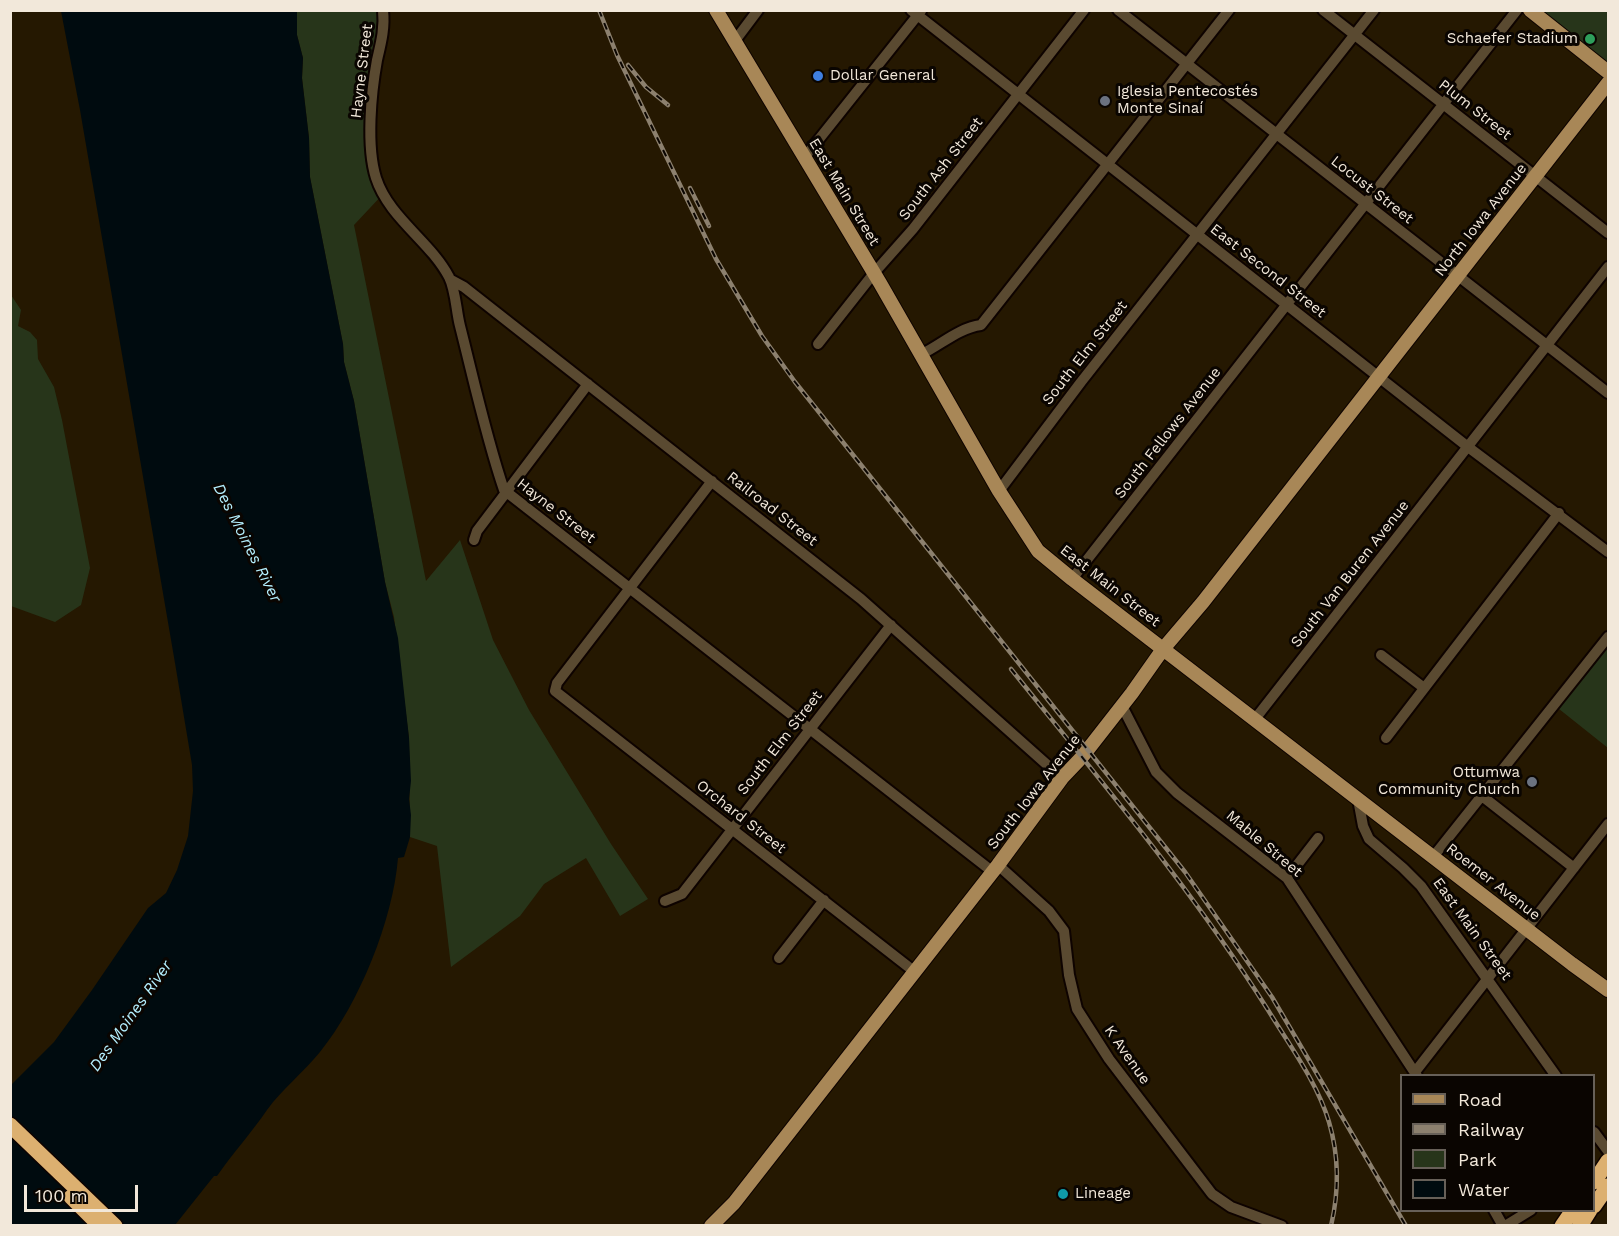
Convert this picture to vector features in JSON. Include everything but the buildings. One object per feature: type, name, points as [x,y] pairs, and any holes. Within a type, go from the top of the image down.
[{"type":"highway","points":[[10,1125],[115,1226]]},
{"type":"highway","points":[[10,1138],[100,1226]]},
{"type":"highway","points":[[1595,1179],[1608,1161]]},
{"type":"highway","points":[[1595,1203],[1608,1186]]},
{"type":"highway","points":[[1562,1226],[1572,1212]]},
{"type":"highway","points":[[1580,1226],[1589,1212]]},
{"type":"main road","name":"East Main Street","points":[[716,10],[922,354],[999,491],[1038,551],[1358,799]]},
{"type":"main road","points":[[1530,10],[1608,72]]},
{"type":"main road","name":"North Iowa Avenue","points":[[1379,377],[1608,83]]},
{"type":"main road","name":"South Iowa Avenue","points":[[711,1226],[734,1203],[915,972],[1062,778],[1082,757],[1163,649],[1203,602],[1379,377]]},
{"type":"main road","name":"Roemer Avenue","points":[[1358,799],[1608,990]]},
{"type":"street","name":"Hayne Street","points":[[383,10],[384,24],[373,88],[370,135],[376,178],[400,218],[432,252],[451,280],[456,311],[491,453],[506,492],[995,868]]},
{"type":"street","points":[[734,42],[758,10]]},
{"type":"street","name":"South Ash Street","points":[[818,344],[874,273],[913,230],[1084,10]]},
{"type":"street","name":"Locust Street","points":[[1118,10],[1608,393]]},
{"type":"street","points":[[922,354],[959,331],[981,325],[1229,10]]},
{"type":"street","name":"Plum Street","points":[[1323,10],[1608,233]]},
{"type":"street","name":"South Elm Street","points":[[999,491],[1081,382],[1374,10]]},
{"type":"street","name":"South Fellows Avenue","points":[[1072,579],[1517,10]]},
{"type":"street","points":[[804,158],[916,12]]},
{"type":"street","name":"East Second Street","points":[[916,12],[1017,95],[1468,447],[1608,552]]},
{"type":"street","name":"South Van Buren Avenue","points":[[1255,719],[1608,267]]},
{"type":"street","name":"Railroad Street","points":[[451,280],[464,287],[861,599],[1062,778]]},
{"type":"street","points":[[474,540],[477,531],[588,384]]},
{"type":"street","points":[[630,588],[712,481]]},
{"type":"street","points":[[1386,738],[1559,513]]},
{"type":"street","name":"Orchard Street","points":[[630,588],[557,683],[555,691],[915,972]]},
{"type":"street","name":"South Elm Street","points":[[665,901],[682,894],[891,625]]},
{"type":"street","points":[[1433,857],[1608,637]]},
{"type":"street","points":[[1381,655],[1424,688]]},
{"type":"street","name":"Mable Street","points":[[1122,706],[1156,772],[1176,794],[1287,878],[1416,1074]]},
{"type":"street","points":[[1482,796],[1574,868]]},
{"type":"street","name":"East Main Street","points":[[1358,799],[1363,826],[1369,839],[1421,886],[1555,1074]]},
{"type":"street","points":[[1416,1074],[1608,824]]},
{"type":"street","points":[[1287,878],[1318,838]]},
{"type":"street","name":"K Avenue","points":[[995,868],[1049,911],[1064,931],[1069,975],[1077,1009],[1108,1059],[1212,1194],[1231,1207],[1282,1226]]},
{"type":"street","points":[[779,958],[824,900]]},
{"type":"street","points":[[1595,1135],[1608,1151]]},
{"type":"street","points":[[1495,1212],[1504,1226],[1528,1212]]},
{"type":"green space","points":[[297,10],[383,11],[370,135],[384,193],[354,225],[426,581],[460,540],[493,640],[529,710],[611,844],[648,899],[620,916],[586,858],[544,884],[520,916],[451,967],[437,846],[410,837],[409,738],[394,617],[385,582],[354,401],[344,362],[343,344],[310,177],[309,138],[302,78],[303,58],[297,35]]},
{"type":"green space","name":"Schaefer Stadium","points":[[1536,11],[1608,11],[1608,67]]},
{"type":"green space","points":[[11,295],[21,310],[18,326],[30,332],[37,340],[38,359],[54,387],[90,568],[81,605],[55,622],[11,606]]},
{"type":"green space","points":[[1608,637],[1608,748],[1554,705]]},
{"type":"water","name":"Des Moines River","points":[[61,11],[297,11],[297,35],[303,58],[302,78],[309,138],[310,177],[343,344],[344,362],[354,401],[385,582],[398,638],[409,738],[410,837],[404,857],[398,858],[389,908],[372,960],[360,986],[348,1010],[320,1052],[273,1102],[217,1176],[214,1176],[175,1225],[11,1226],[11,1085],[54,1042],[148,908],[166,893],[177,870],[188,836],[193,791],[192,765],[175,663]]},
{"type":"railway","points":[[599,10],[617,55],[716,259],[762,336],[795,382],[1185,872],[1272,997],[1406,1226]]},
{"type":"railway","points":[[628,65],[646,87],[668,105]]},
{"type":"railway","points":[[690,188],[709,226]]},
{"type":"railway","points":[[1011,669],[1177,878],[1239,965],[1302,1064],[1324,1107],[1335,1148],[1337,1187],[1331,1226]]},
{"type":"place","name":"Schaefer Stadium","points":[[1590,39]]},
{"type":"place","name":"Dollar General","points":[[818,76]]},
{"type":"place","name":"Iglesia Pentecostés Monte Sinaí","points":[[1105,101]]},
{"type":"place","name":"Ottumwa Community Church","points":[[1532,782]]},
{"type":"place","name":"Lineage","points":[[1063,1194]]}]
